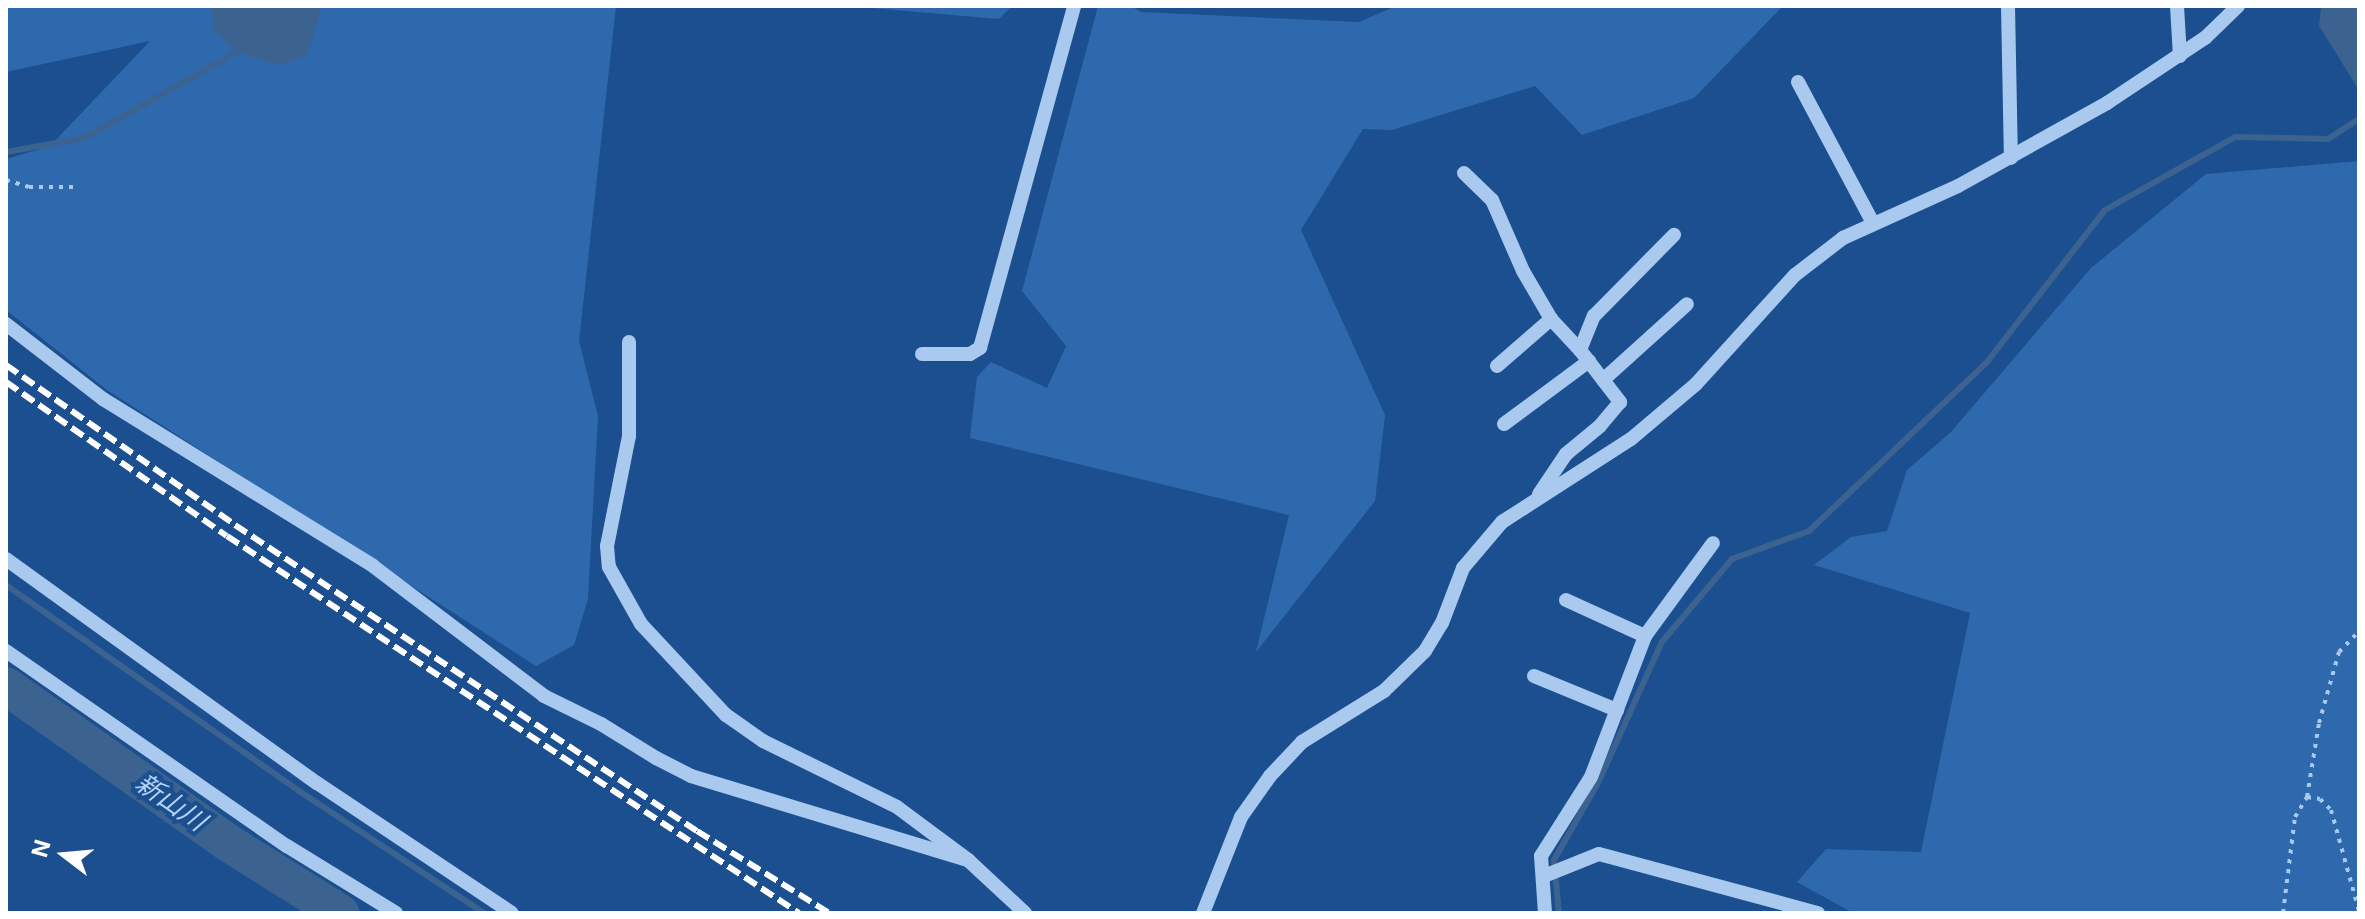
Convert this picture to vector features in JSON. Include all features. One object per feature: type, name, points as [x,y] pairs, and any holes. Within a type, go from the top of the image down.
[{"type":"street","points":[[922,354],[970,354],[980,348],[1074,6]]},
{"type":"street","points":[[2008,6],[2011,158]]},
{"type":"street","points":[[2177,6],[2180,56]]},
{"type":"street","points":[[1203,913],[1241,817],[1270,776],[1302,742],[1384,691],[1425,651],[1442,623],[1463,568],[1502,522],[1631,439],[1696,384],[1795,275],[1843,238],[1958,186],[2011,158],[2180,56],[2238,6]]},
{"type":"street","points":[[1798,82],[1873,223]]},
{"type":"street","points":[[1464,173],[1492,200],[1523,271],[1551,319],[1620,402],[1600,426],[1566,454],[1533,502]]},
{"type":"street","points":[[1504,424],[1584,355],[1594,316],[1674,235]]},
{"type":"street","points":[[1603,380],[1687,304]]},
{"type":"street","points":[[1497,366],[1551,319]]},
{"type":"street","points":[[6,324],[103,399],[373,566],[544,696],[601,724],[691,776],[968,860]]},
{"type":"street","points":[[629,342],[629,436],[607,546],[609,567],[641,624],[726,715],[763,741],[897,807],[968,860],[1025,913]]},
{"type":"street","points":[[1545,913],[1541,856],[1591,777],[1645,636],[1713,543]]},
{"type":"street","points":[[6,559],[317,783],[512,913]]},
{"type":"street","points":[[1566,600],[1645,636]]},
{"type":"street","points":[[6,651],[287,846],[396,913]]},
{"type":"street","points":[[1534,676],[1617,710]]},
{"type":"street","points":[[1544,876],[1599,854],[1818,913]]},
{"type":"path","points":[[6,180],[29,187],[79,187]]},
{"type":"path","points":[[2283,913],[2295,817],[2307,797],[2319,723],[2339,652],[2359,631]]},
{"type":"path","points":[[2307,797],[2320,799],[2331,810],[2359,911]]},
{"type":"shaded area","points":[[6,6],[616,6],[579,341],[598,416],[588,599],[574,645],[536,666],[107,390],[6,310],[6,159],[50,146],[150,41],[6,72]]},
{"type":"shaded area","points":[[212,6],[322,6],[308,55],[278,65],[237,52],[213,30]]},
{"type":"shaded area","points":[[849,6],[1012,6],[999,19]]},
{"type":"shaded area","points":[[1098,6],[1131,6],[1141,12],[1359,22],[1396,6],[1783,6],[1694,98],[1582,135],[1535,86],[1392,130],[1363,129],[1301,230],[1385,415],[1375,501],[1256,652],[1289,515],[970,438],[977,377],[991,362],[1047,388],[1066,346],[1022,291]]},
{"type":"shaded area","points":[[2321,6],[2359,6],[2359,90],[2319,26]]},
{"type":"shaded area","points":[[2359,161],[2359,913],[1853,913],[1797,882],[1826,849],[1921,852],[1970,613],[1814,565],[1851,537],[1887,531],[1907,470],[1951,432],[2091,268],[2206,174]]},
{"type":"waterway","points":[[6,152],[84,138],[237,52]]},
{"type":"waterway","points":[[1559,913],[1554,860],[1598,783],[1662,642],[1732,559],[1809,531],[1987,362],[2105,210],[2235,137],[2328,139],[2359,119]]},
{"type":"waterway","points":[[6,585],[299,791],[484,913]]},
{"type":"waterway","name":"新山川","points":[[6,686],[230,844],[340,913]]},
{"type":"railway","points":[[6,365],[235,525],[697,831],[829,913]]},
{"type":"railway","points":[[6,382],[227,536],[799,913]]}]
